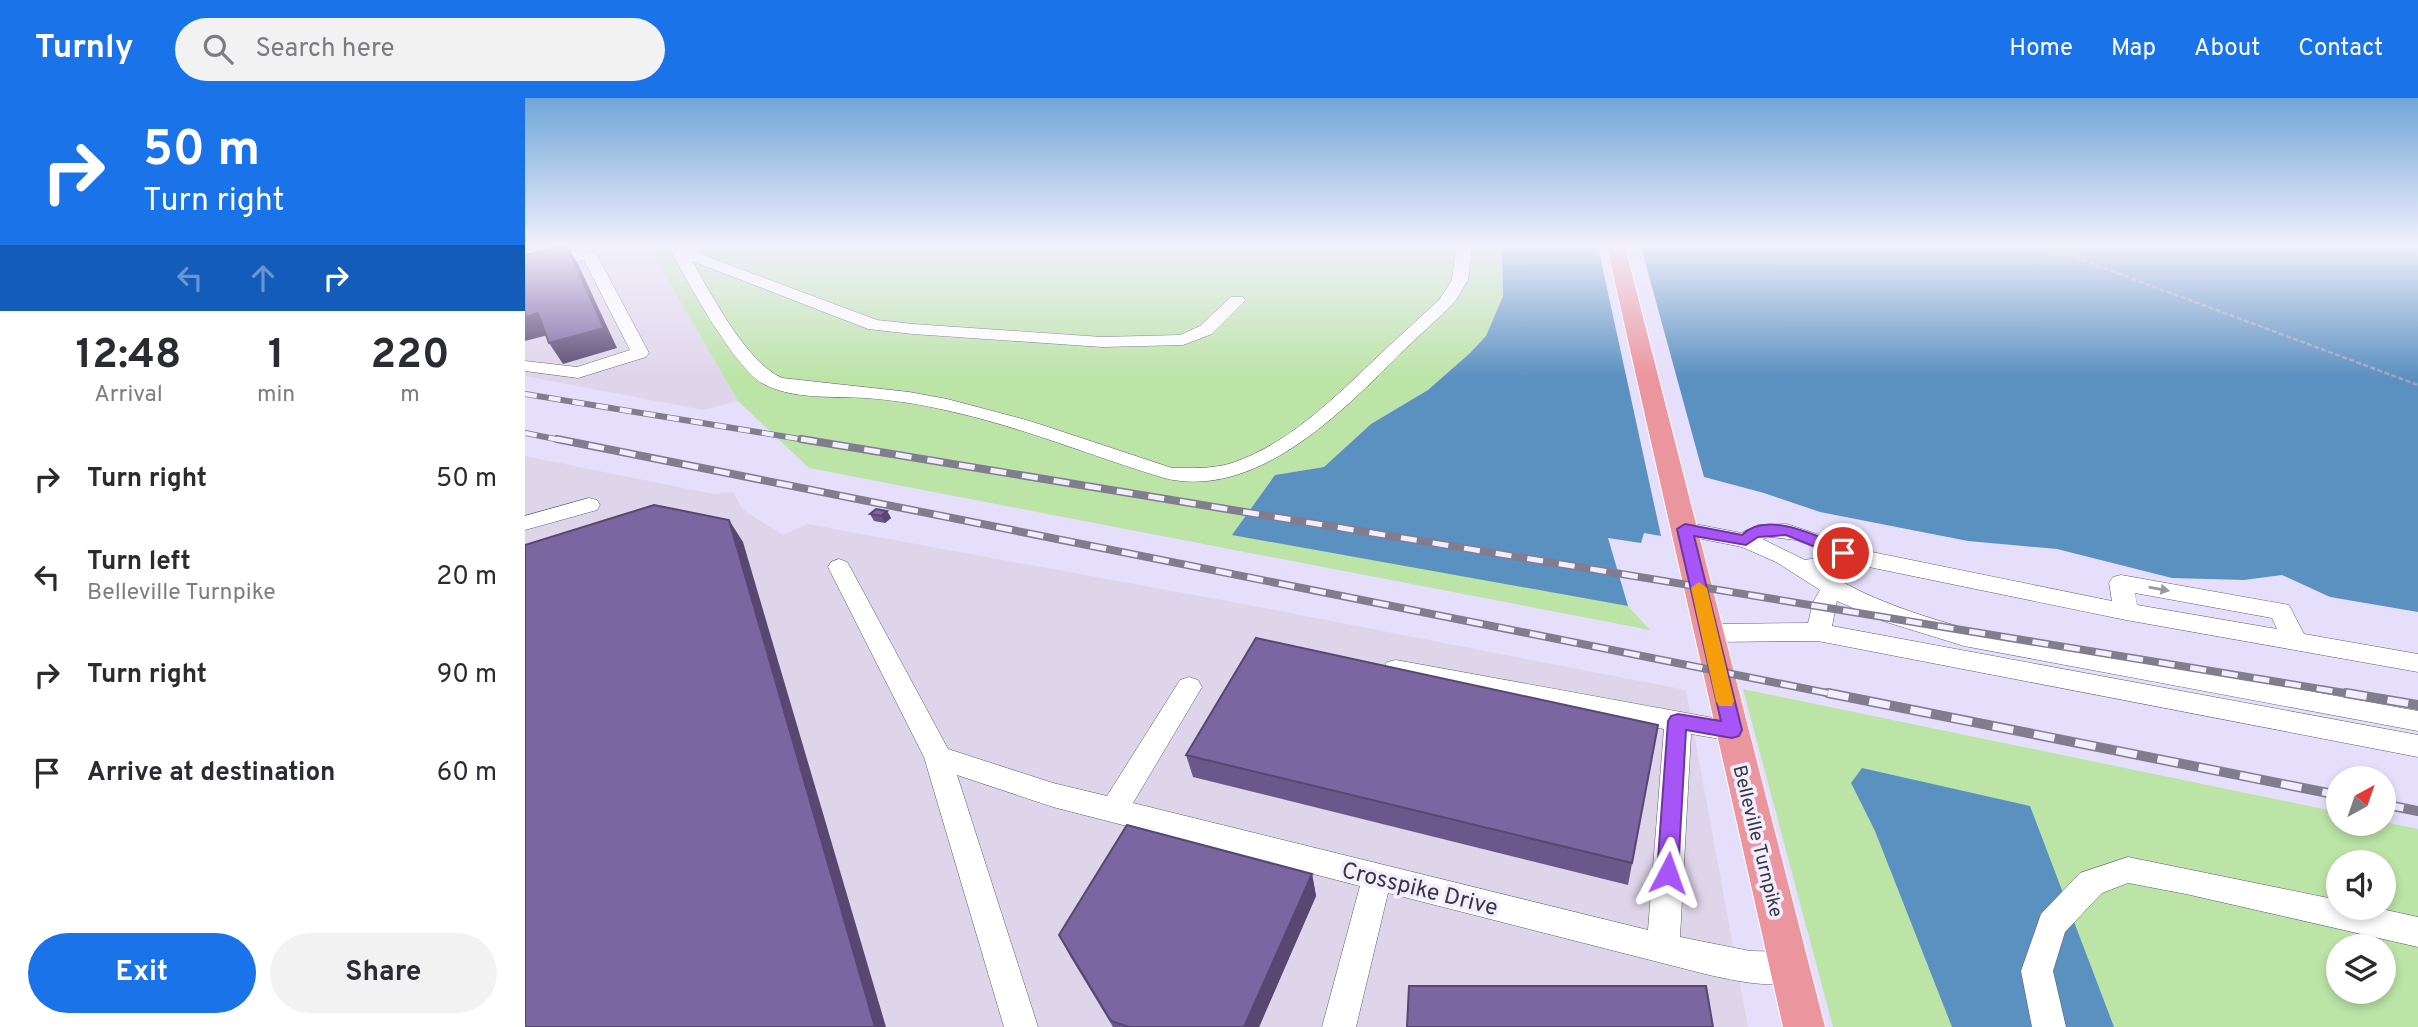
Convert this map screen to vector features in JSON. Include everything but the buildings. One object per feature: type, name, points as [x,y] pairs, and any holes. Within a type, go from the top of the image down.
[{"type":"main road","name":"Belleville Turnpike","points":[[1627,290],[1804,1027]]},
{"type":"street","points":[[525,366],[578,373],[640,353],[607,290]]},
{"type":"street","points":[[702,290],[754,366],[767,378],[807,388],[899,395],[960,405],[1171,474],[1199,475],[1223,472],[1250,463],[1296,436],[1344,398],[1444,303],[1453,290]]},
{"type":"street","points":[[780,290],[874,325],[1102,342],[1175,341],[1206,330],[1237,300]]},
{"type":"street","points":[[525,523],[589,505]]},
{"type":"street","points":[[1685,529],[1746,540],[1833,588],[1891,615],[1963,637],[2418,721]]},
{"type":"street","points":[[1746,540],[1753,533],[1768,530],[1788,531],[1864,558],[2126,612],[2418,663]]},
{"type":"street","points":[[1801,568],[1864,558]]},
{"type":"street","points":[[839,567],[938,757],[1021,1027]]},
{"type":"street","points":[[1818,632],[1825,602],[1833,588]]},
{"type":"street","points":[[1709,633],[1818,632],[2418,746]]},
{"type":"street","points":[[1368,664],[1732,730]]},
{"type":"street","points":[[1114,810],[1189,687]]},
{"type":"street","points":[[1663,949],[1678,721]]},
{"type":"street","name":"Crosspike Drive","points":[[938,757],[1053,795],[1663,949],[1732,964],[1790,968]]},
{"type":"street","points":[[2049,1027],[2037,971],[2052,924],[2091,883],[2128,870],[2186,880],[2418,932]]},
{"type":"street","points":[[1339,1027],[1377,877]]},
{"type":"path","points":[[2164,290],[2418,385]]},
{"type":"shaded area","points":[[525,290],[674,290],[738,401],[703,410],[525,376]]},
{"type":"shaded area","points":[[525,456],[713,494],[733,492],[743,510],[783,535],[807,524],[1254,606],[1686,690],[1748,1027],[525,1027]]},
{"type":"green space","points":[[674,290],[1503,290],[1486,336],[1428,390],[1371,424],[1324,467],[1275,475],[1628,606],[1650,630],[809,468],[738,401]]},
{"type":"green space","points":[[1743,689],[2326,810],[2326,836],[2396,836],[2396,824],[2418,829],[2418,1027],[1833,1027]]},
{"type":"water","points":[[1503,290],[1607,290],[1661,536],[1644,533],[1641,543],[1608,538],[1628,606],[1232,535],[1275,475],[1324,467],[1371,424],[1428,390],[1470,353],[1486,336]]},
{"type":"water","points":[[1653,290],[2418,290],[2418,612],[2330,597],[2282,575],[2244,580],[2172,578],[2057,549],[1968,541],[1820,512],[1704,477]]},
{"type":"water","points":[[1862,768],[2030,806],[2114,1027],[1952,1027],[1875,831],[1851,783]]},
{"type":"railway","points":[[525,394],[812,441]]},
{"type":"railway","points":[[525,433],[565,441]]},
{"type":"railway","points":[[557,439],[1837,695]]},
{"type":"railway","points":[[801,439],[2357,695]]},
{"type":"railway","points":[[1828,693],[2326,793]]},
{"type":"railway","points":[[2346,693],[2418,705]]},
{"type":"railway","points":[[2396,807],[2418,811]]},
{"type":"slow traffic","points":[[1699,588],[1725,701]]},
{"type":"route","points":[[1668,873],[1678,721],[1732,730],[1685,529],[1746,540],[1753,533],[1768,530],[1788,531],[1843,553]]}]
